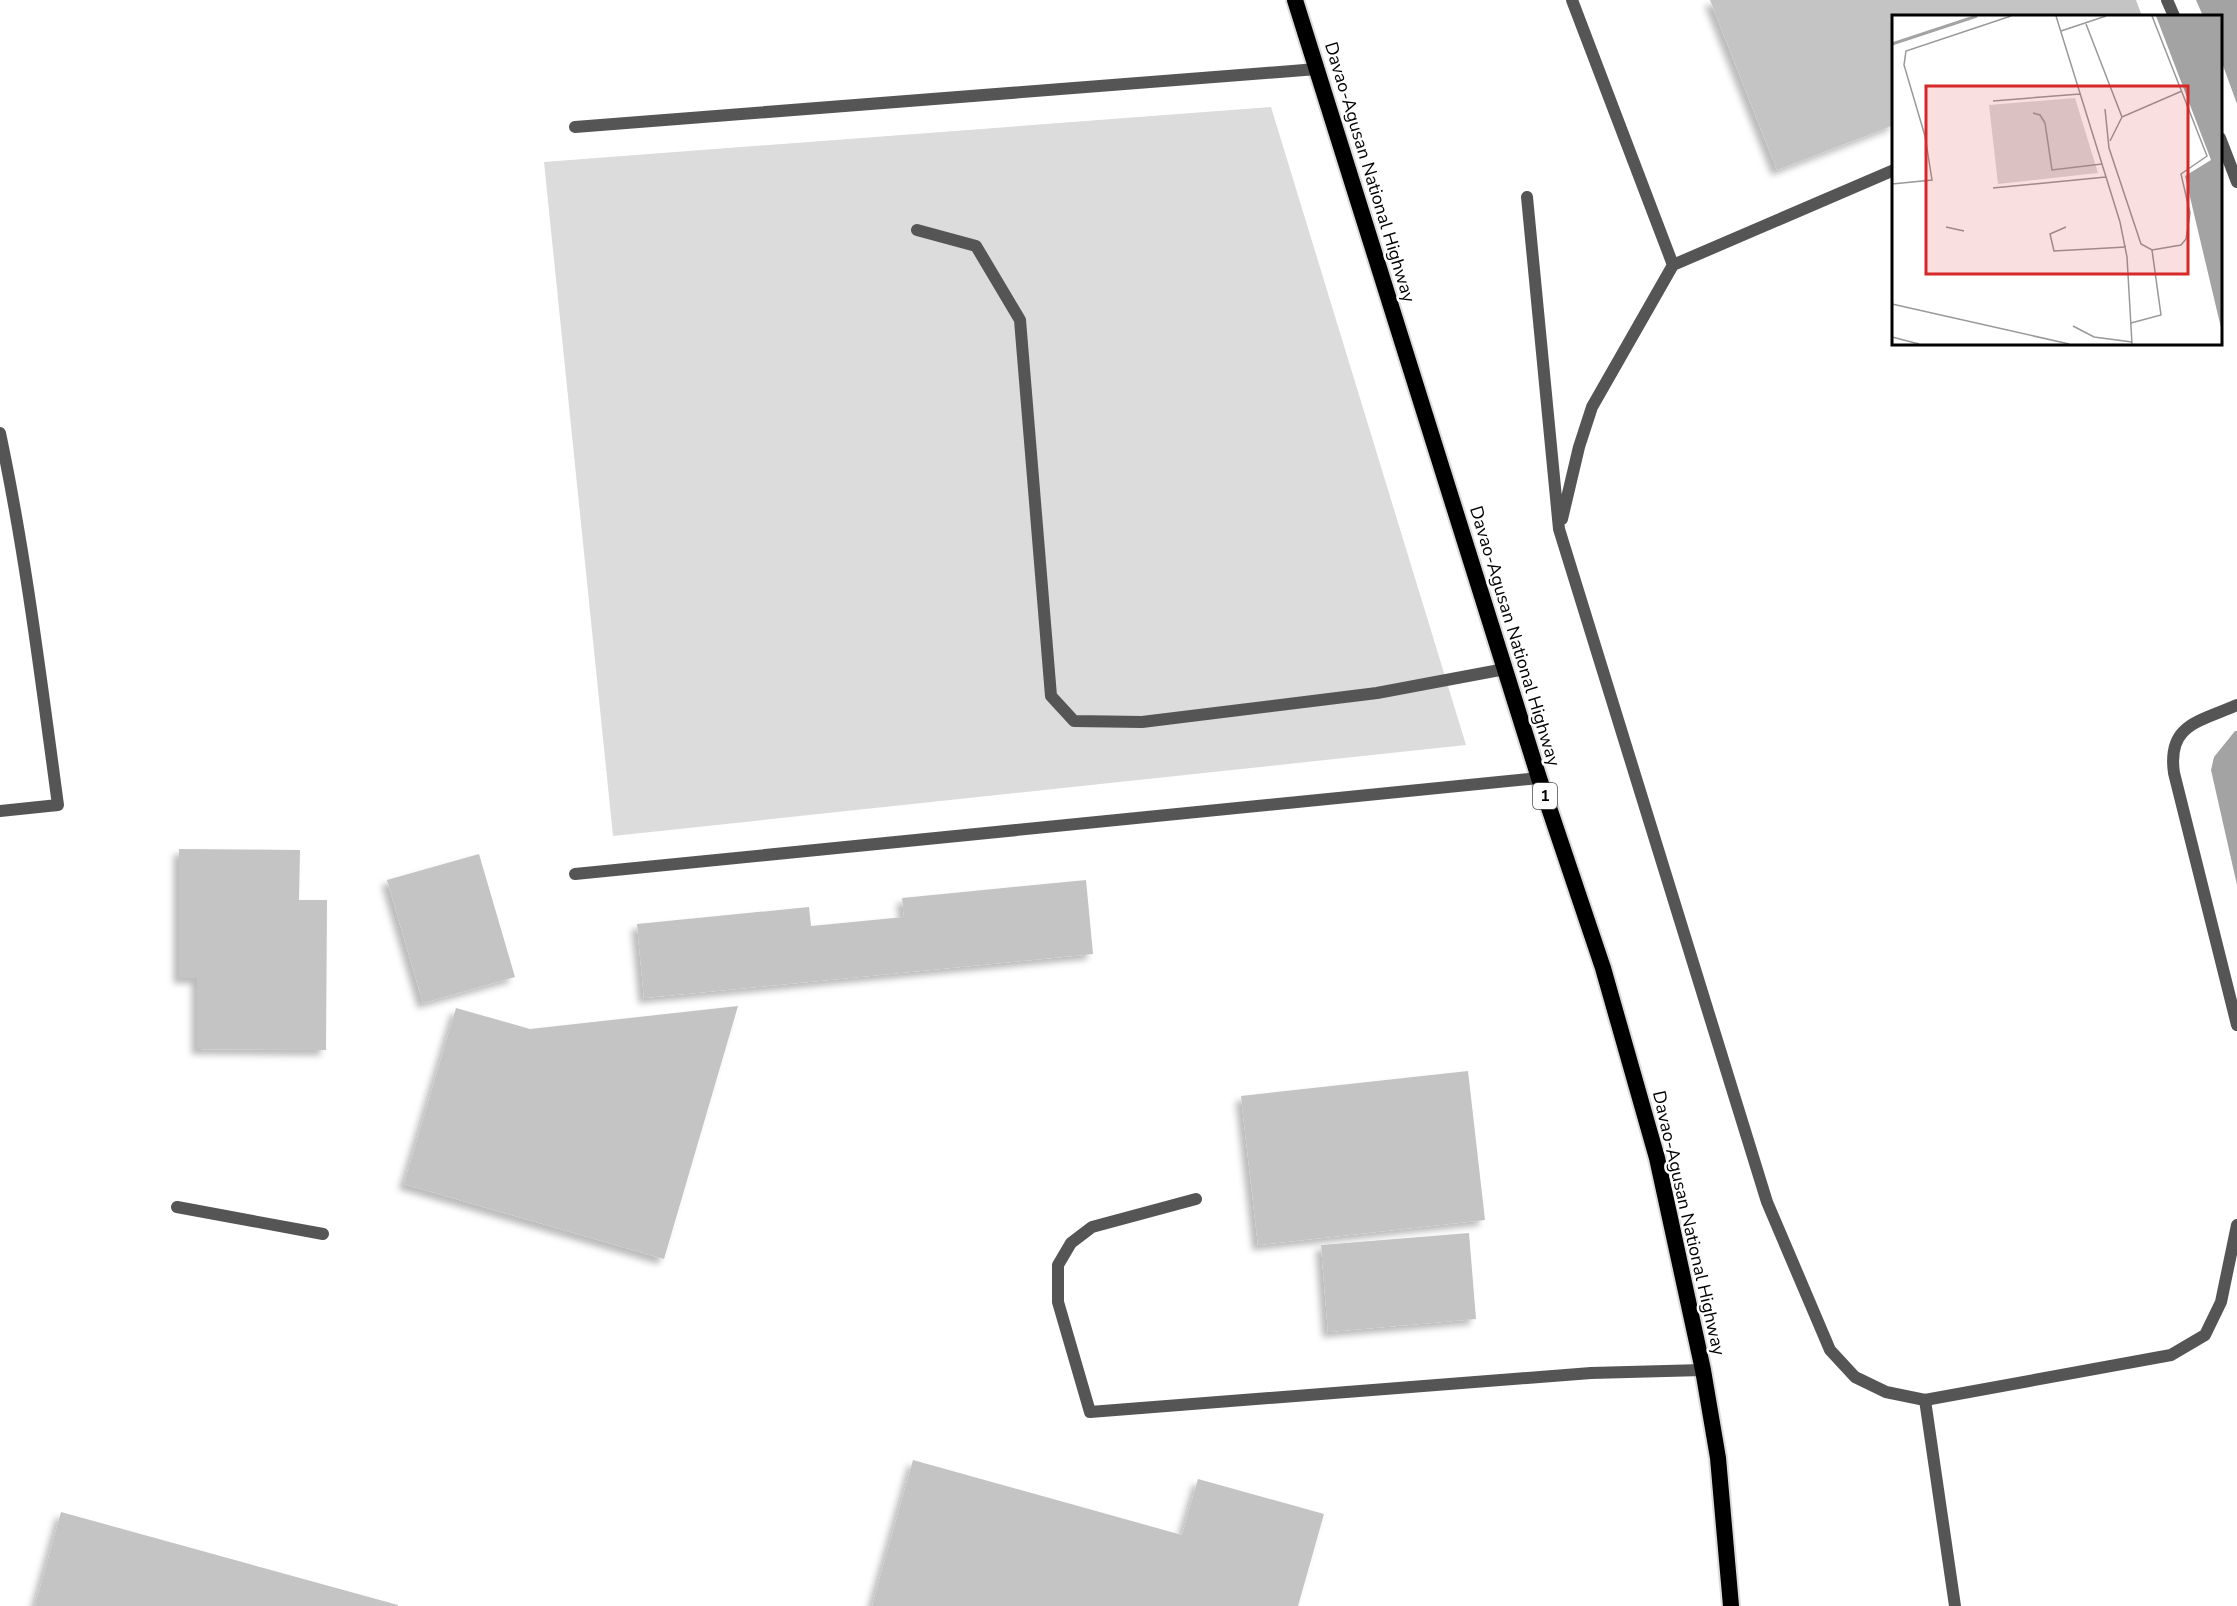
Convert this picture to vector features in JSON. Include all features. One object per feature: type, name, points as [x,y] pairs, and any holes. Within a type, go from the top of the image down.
[{"type":"highway","name":"Davao-Agusan National Highway","points":[[1295,0],[1539,778],[1603,968],[1657,1158],[1703,1370],[1718,1458],[1731,1606]]},
{"type":"lane","points":[[1572,0],[1673,265]]},
{"type":"lane","points":[[2167,0],[2174,15]]},
{"type":"lane","points":[[575,127],[1317,69]]},
{"type":"lane","points":[[2222,143],[2237,182]]},
{"type":"lane","points":[[1559,529],[1579,447],[1592,407],[1673,265],[1892,170]]},
{"type":"lane","points":[[1527,197],[1559,529],[1767,1202],[1830,1350],[1855,1377],[1886,1392],[1926,1400],[2171,1354],[2205,1335],[2221,1302],[2237,1225]]},
{"type":"lane","points":[[917,230],[976,246],[1020,320],[1051,696],[1074,721],[1142,722],[1377,693],[1505,669]]},
{"type":"lane","points":[[0,433],[33,614],[58,805],[0,811]]},
{"type":"lane","points":[[2237,705],[2183,729],[2171,755],[2237,1025]]},
{"type":"lane","points":[[575,874],[1539,778]]},
{"type":"lane","points":[[1196,1199],[1092,1227],[1071,1243],[1058,1265],[1058,1302],[1090,1412],[1591,1372],[1703,1370]]},
{"type":"lane","points":[[177,1207],[323,1234]]},
{"type":"lane","points":[[1926,1400],[1955,1606]]},
{"type":"shaded area","points":[[2196,0],[2237,0],[2237,104],[2222,63],[2222,15],[2203,15]]},
{"type":"shaded area","points":[[1271,107],[1466,745],[613,836],[544,162]]},
{"type":"shaded area","points":[[2237,731],[2237,885],[2211,770],[2214,757]]},
{"type":"building","points":[[1710,0],[2136,0],[2142,15],[1892,15],[1892,126],[1777,170]]},
{"type":"building","points":[[179,849],[300,850],[299,900],[327,900],[326,1050],[197,1049],[197,978],[179,978]]},
{"type":"building","points":[[479,854],[515,977],[423,1003],[387,880]]},
{"type":"building","points":[[1086,880],[1093,954],[644,998],[637,924],[809,907],[811,926],[904,917],[902,898]]},
{"type":"building","points":[[738,1006],[664,1259],[404,1184],[456,1008],[530,1029]]},
{"type":"building","points":[[1468,1071],[1485,1220],[1258,1245],[1241,1096]]},
{"type":"building","points":[[1469,1233],[1476,1319],[1328,1332],[1321,1245]]},
{"type":"building","points":[[913,1460],[1182,1535],[1198,1479],[1324,1514],[1298,1606],[872,1606]]},
{"type":"building","points":[[61,1512],[398,1605],[398,1606],[35,1606]]}]
